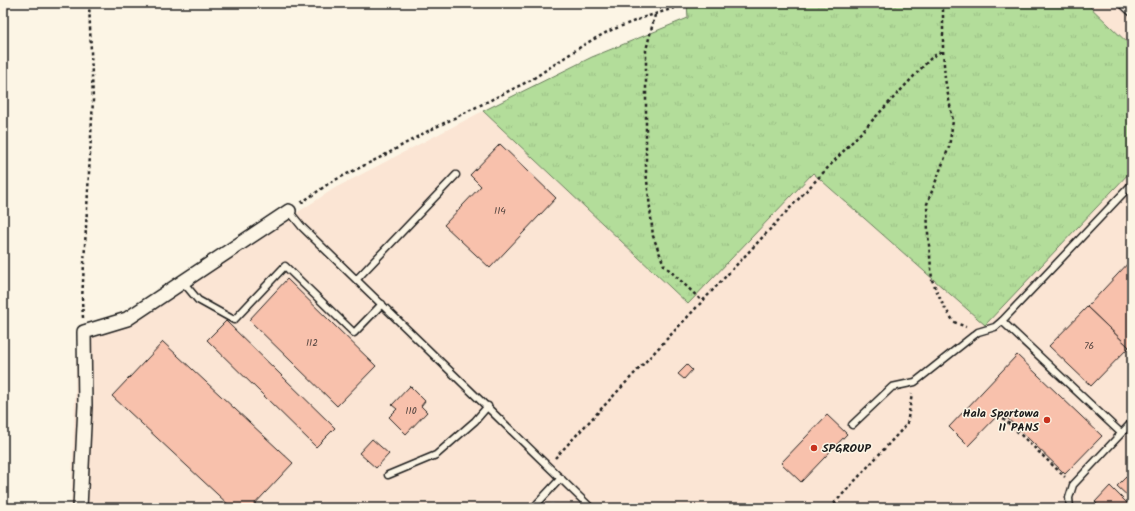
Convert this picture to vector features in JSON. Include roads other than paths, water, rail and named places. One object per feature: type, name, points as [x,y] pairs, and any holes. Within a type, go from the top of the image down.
[{"type":"street","points":[[80,508],[85,405],[84,332],[127,319],[290,211]]},
{"type":"lane","points":[[1121,3],[1132,13]]},
{"type":"lane","points":[[356,279],[456,175]]},
{"type":"lane","points":[[852,425],[892,387],[915,382],[978,332],[995,327],[1002,321],[1132,184]]},
{"type":"lane","points":[[290,211],[302,227],[488,406],[591,508]]},
{"type":"lane","points":[[183,282],[198,300],[234,320],[285,266],[354,333],[382,304]]},
{"type":"lane","points":[[1002,321],[1121,433]]},
{"type":"lane","points":[[388,475],[436,455],[475,421],[488,406]]},
{"type":"lane","points":[[1070,508],[1069,498],[1072,485],[1132,422]]},
{"type":"lane","points":[[533,508],[560,478]]},
{"type":"place","name":"Hala Sportowa II PANS","points":[[1047,420]]},
{"type":"place","name":"SPGROUP","points":[[814,448]]}]
